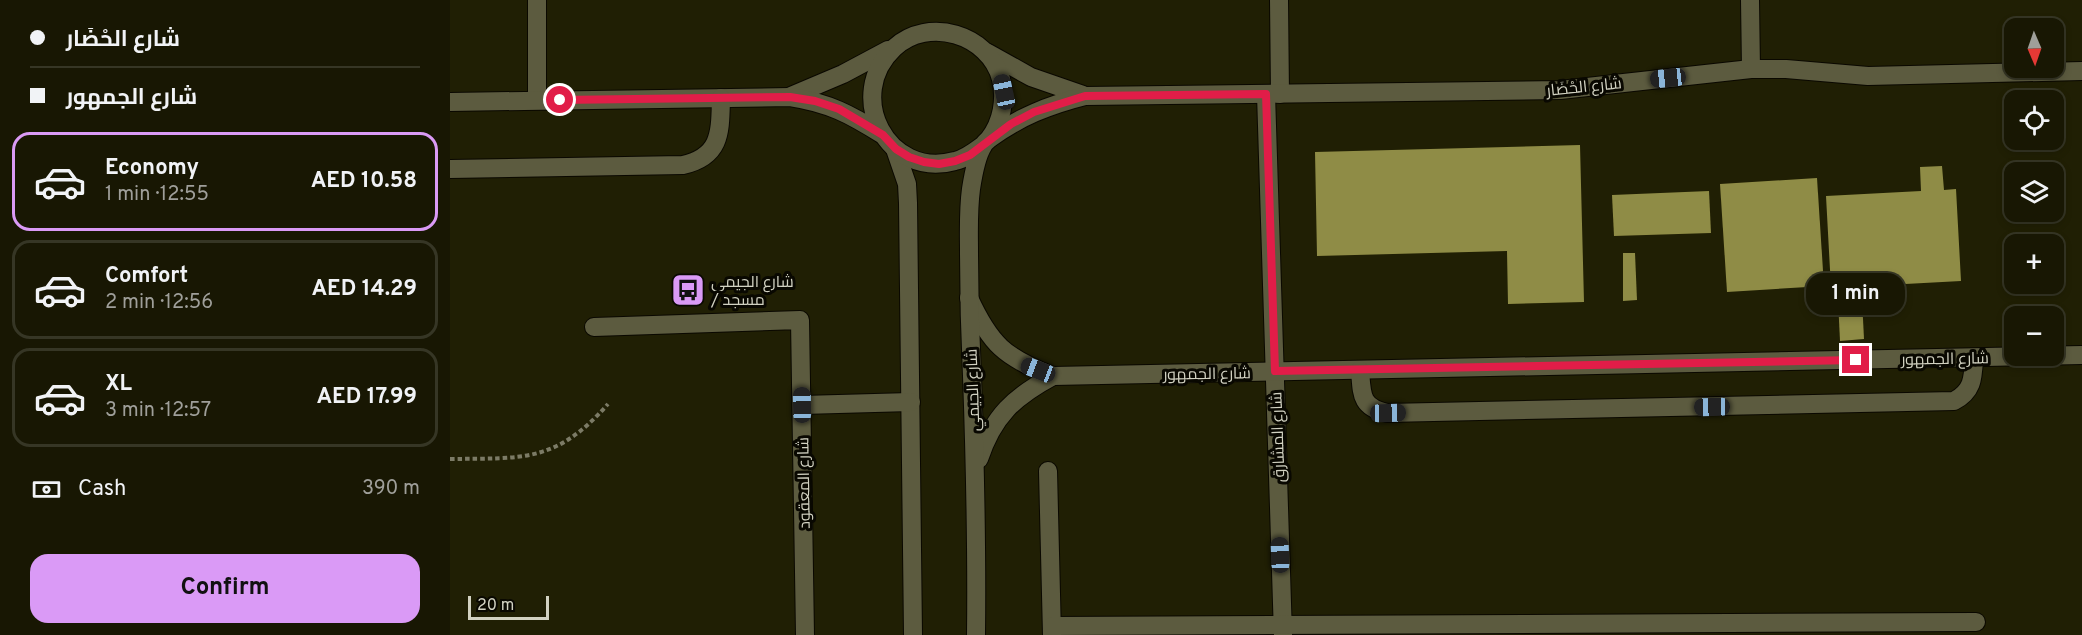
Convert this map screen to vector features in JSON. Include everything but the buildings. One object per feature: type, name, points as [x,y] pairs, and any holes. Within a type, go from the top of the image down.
[{"type":"street","points":[[537,0],[537,100]]},
{"type":"street","name":"شارع المشارق","points":[[1279,0],[1273,94],[1275,371],[1283,629]]},
{"type":"street","points":[[1750,0],[1751,69]]},
{"type":"street","points":[[450,102],[790,97],[815,101],[839,109],[909,157],[939,164],[970,155],[986,142],[1000,117],[1004,92],[993,61],[982,49],[971,40],[946,32],[919,34],[906,39],[843,74],[790,97]]},
{"type":"street","points":[[895,47],[882,61],[873,79],[871,99],[874,118],[889,142],[907,184],[913,635]]},
{"type":"street","name":"شارع الحْضَار","points":[[982,49],[1031,77],[1085,96]]},
{"type":"street","name":"شارع الحْضَار","points":[[986,142],[1011,124],[1034,112],[1085,96],[1560,90],[1751,69],[1786,69],[1868,76],[2082,71]]},
{"type":"street","points":[[450,169],[694,163],[703,158],[716,142],[720,132],[721,98]]},
{"type":"street","name":"شارع الجيمي","points":[[976,635],[977,556],[969,298],[969,207],[976,166],[986,142]]},
{"type":"street","name":"شارع الجمهور","points":[[969,298],[981,325],[1000,348],[1024,365],[1053,376],[2082,356]]},
{"type":"street","name":"شارع المعقود","points":[[594,327],[800,320],[805,635]]},
{"type":"street","points":[[1360,370],[1363,398],[1377,411],[1388,413],[1920,403],[1954,401],[1962,397],[1969,390],[1973,381],[1974,358]]},
{"type":"street","name":"شارع الجمهور","points":[[975,469],[985,439],[1002,413],[1025,391],[1053,376]]},
{"type":"street","points":[[802,405],[911,402]]},
{"type":"street","points":[[1048,471],[1052,631],[1976,622]]},
{"type":"path","points":[[450,459],[520,458],[541,453],[576,436],[590,425],[608,404]]},
{"type":"place","name":"شارع الجيمي / مسجد","points":[[688,290]]},
{"type":"route","points":[[560,100],[790,97],[815,101],[839,109],[861,121],[883,135],[896,149],[909,157],[939,164],[970,155],[1011,124],[1034,112],[1085,96],[1266,94],[1275,371],[1856,360]]}]
